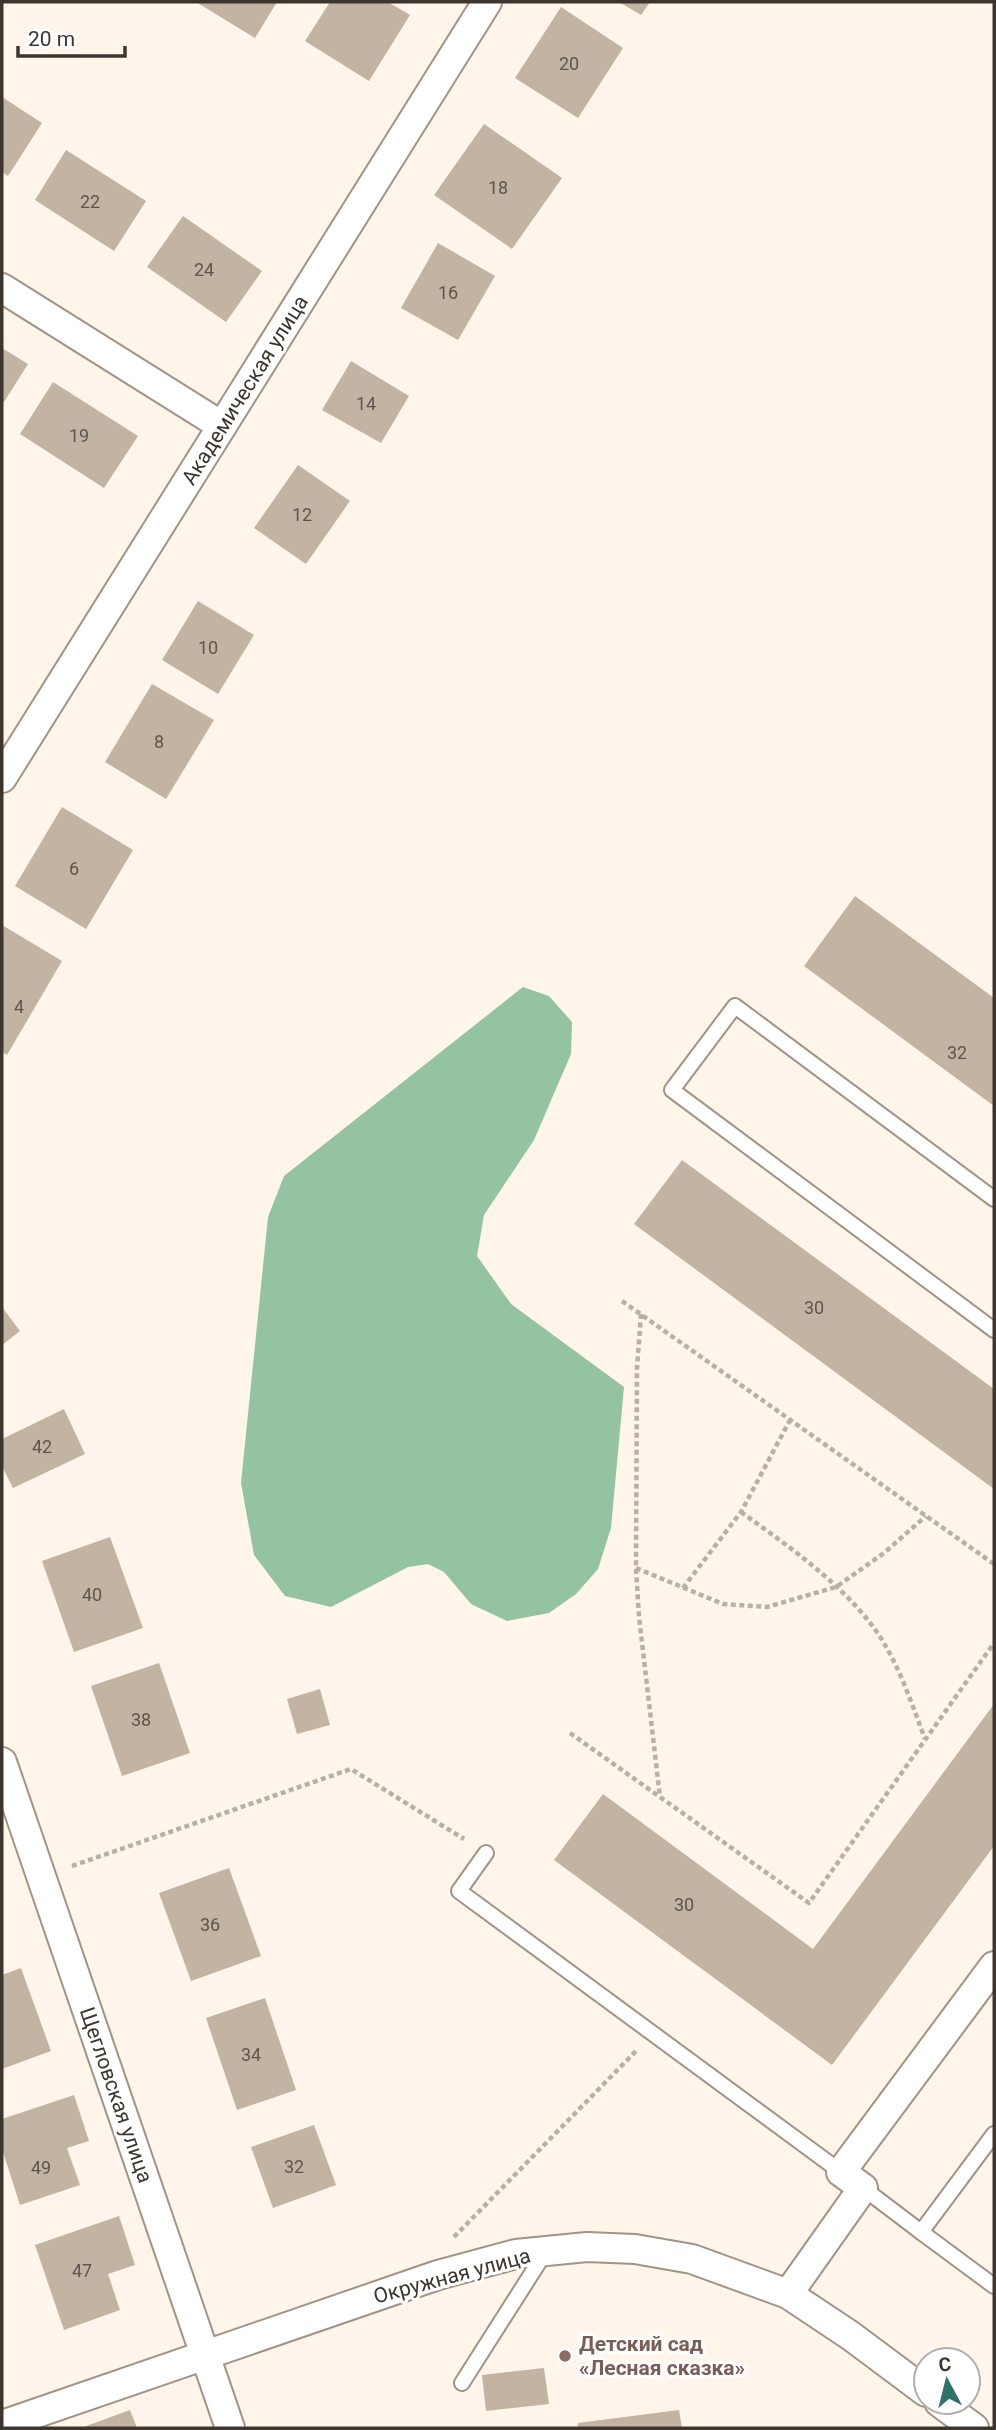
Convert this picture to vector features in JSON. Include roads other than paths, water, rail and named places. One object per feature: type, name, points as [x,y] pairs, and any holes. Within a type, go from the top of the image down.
[{"type":"street","name":"Академическая улица","points":[[2,778],[487,2]]},
{"type":"street","points":[[2,288],[222,426]]},
{"type":"street","name":"Щегловская улица","points":[[2,1762],[230,2428]]},
{"type":"street","points":[[788,2294],[852,2180],[994,1966]]},
{"type":"street","name":"Окружная улица","points":[[2,2425],[438,2276],[516,2255],[587,2247],[635,2249],[692,2259],[788,2294],[912,2382]]},
{"type":"street","points":[[958,2416],[974,2428]]},
{"type":"lane","points":[[994,1199],[735,1006],[672,1090],[994,1330]]},
{"type":"lane","points":[[486,1853],[459,1891],[994,2286]]},
{"type":"lane","points":[[921,2232],[994,2134]]},
{"type":"lane","points":[[462,2383],[546,2251]]},
{"type":"place","name":"Детский сад «Лесная сказка»","points":[[565,2356]]}]
